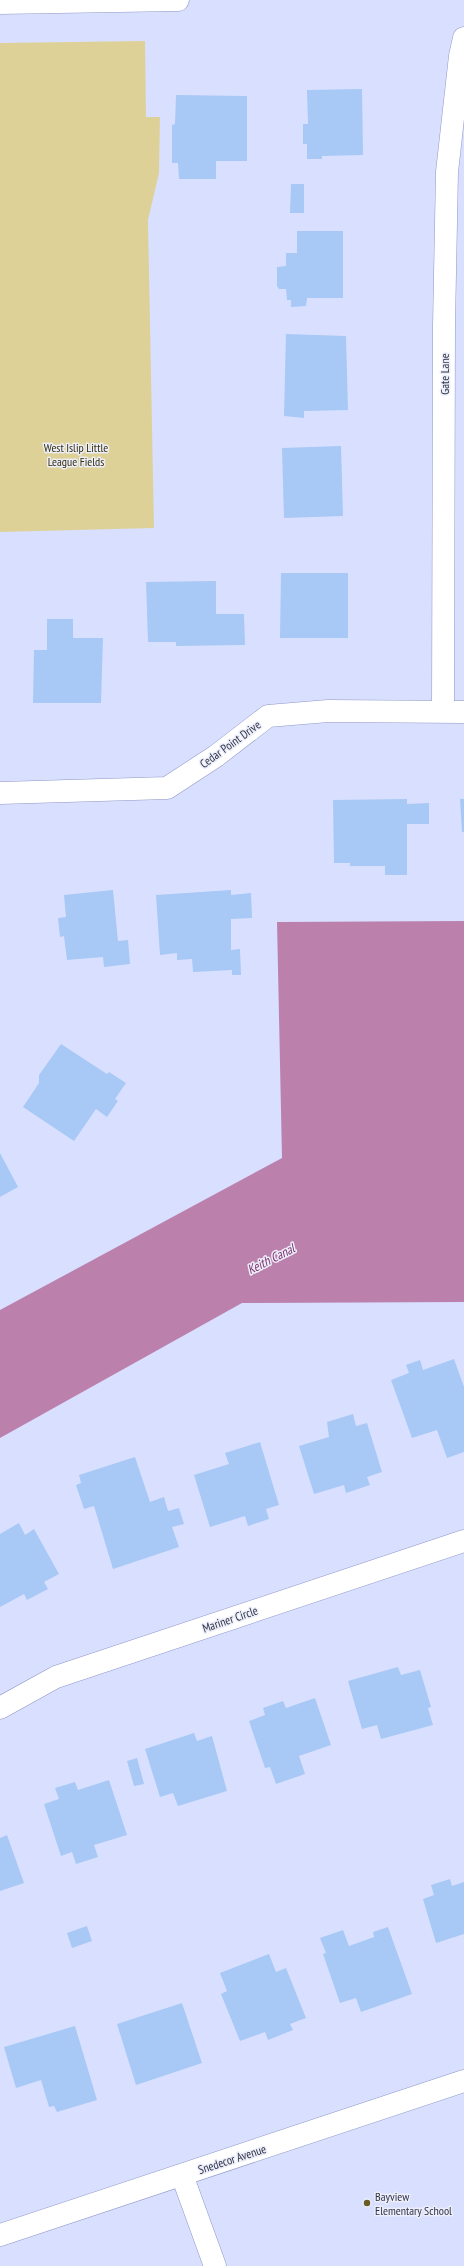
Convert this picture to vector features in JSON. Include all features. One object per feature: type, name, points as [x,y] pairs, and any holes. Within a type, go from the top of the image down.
[{"type":"street","points":[[0,4],[36,1],[178,0]]},
{"type":"street","name":"Gate Lane","points":[[454,712],[444,325],[447,172],[460,56],[464,38]]},
{"type":"street","name":"Cedar Point Drive","points":[[0,793],[167,788],[216,756],[268,716],[328,711],[454,712]]},
{"type":"street","name":"Mariner Circle","points":[[0,1708],[56,1678],[464,1541]]},
{"type":"street","name":"Snedecor Avenue","points":[[0,2235],[464,2081]]},
{"type":"street","points":[[182,2175],[215,2266]]},
{"type":"green space","name":"West Islip Little League Fields","points":[[145,41],[146,117],[160,117],[159,173],[148,220],[154,528],[0,532],[0,43]]},
{"type":"water","name":"Keith Canal","points":[[464,921],[464,1302],[242,1303],[0,1438],[0,1310],[282,1158],[277,922]]},
{"type":"building","points":[[362,89],[363,155],[322,156],[322,159],[307,159],[307,144],[303,144],[303,124],[308,124],[307,90]]},
{"type":"building","points":[[176,95],[247,96],[247,161],[216,161],[216,179],[179,179],[178,163],[172,163],[172,125],[175,124]]},
{"type":"building","points":[[291,184],[304,184],[304,213],[290,213]]},
{"type":"building","points":[[297,231],[343,231],[343,298],[307,298],[306,306],[291,307],[291,300],[287,300],[286,289],[279,289],[277,286],[277,267],[286,266],[286,253],[297,253]]},
{"type":"building","points":[[286,334],[346,336],[348,410],[304,411],[304,418],[284,416]]},
{"type":"building","points":[[341,446],[343,516],[284,518],[282,448]]},
{"type":"building","points":[[281,573],[348,573],[348,638],[280,638]]},
{"type":"building","points":[[216,581],[216,614],[244,614],[245,645],[176,646],[176,642],[148,642],[146,582]]},
{"type":"building","points":[[47,619],[73,619],[73,638],[103,638],[101,703],[33,703],[34,650],[47,650]]},
{"type":"building","points":[[407,799],[407,804],[429,803],[429,824],[407,824],[407,875],[385,875],[385,866],[350,866],[350,863],[334,863],[333,800]]},
{"type":"building","points":[[460,799],[464,799],[464,832],[462,832]]},
{"type":"building","points":[[113,890],[118,941],[128,940],[130,964],[104,967],[103,957],[67,960],[64,936],[60,937],[58,918],[66,917],[64,895]]},
{"type":"building","points":[[231,890],[231,895],[251,893],[252,918],[231,919],[231,950],[240,949],[241,975],[232,975],[232,970],[193,972],[192,959],[177,960],[177,953],[160,955],[156,895]]},
{"type":"building","points":[[61,1044],[107,1074],[109,1072],[126,1083],[115,1099],[118,1101],[107,1117],[96,1109],[74,1141],[23,1107],[39,1083],[39,1075]]},
{"type":"building","points":[[0,1153],[18,1187],[0,1197]]},
{"type":"building","points":[[454,1359],[464,1387],[464,1452],[447,1458],[437,1430],[412,1438],[391,1380],[409,1373],[406,1365],[420,1360],[423,1370]]},
{"type":"building","points":[[353,1414],[356,1426],[367,1423],[382,1472],[367,1477],[370,1485],[346,1493],[344,1485],[314,1494],[299,1446],[329,1437],[327,1422]]},
{"type":"building","points":[[260,1442],[279,1505],[266,1509],[269,1519],[248,1526],[245,1516],[210,1527],[194,1475],[229,1464],[225,1453]]},
{"type":"building","points":[[135,1457],[150,1502],[164,1497],[168,1511],[179,1508],[184,1524],[172,1527],[179,1547],[113,1569],[94,1506],[84,1509],[76,1485],[81,1483],[79,1475]]},
{"type":"building","points":[[19,1523],[25,1535],[34,1529],[59,1574],[44,1582],[48,1589],[27,1600],[24,1594],[0,1607],[0,1534]]},
{"type":"building","points":[[398,1667],[401,1675],[420,1670],[431,1707],[428,1708],[433,1725],[381,1739],[377,1725],[362,1729],[348,1681]]},
{"type":"building","points":[[315,1698],[331,1745],[299,1756],[305,1774],[276,1784],[270,1767],[265,1768],[249,1721],[265,1715],[263,1708],[283,1701],[286,1708]]},
{"type":"building","points":[[194,1733],[197,1741],[212,1736],[227,1791],[178,1806],[173,1793],[160,1797],[145,1749]]},
{"type":"building","points":[[137,1758],[144,1784],[134,1786],[127,1761]]},
{"type":"building","points":[[109,1780],[127,1835],[94,1845],[98,1857],[76,1864],[72,1852],[61,1856],[44,1804],[59,1799],[55,1788],[75,1782],[78,1790]]},
{"type":"building","points":[[7,1835],[24,1883],[0,1891],[0,1838]]},
{"type":"building","points":[[450,1879],[452,1886],[464,1882],[464,1934],[436,1943],[423,1899],[434,1895],[431,1885]]},
{"type":"building","points":[[87,1926],[92,1941],[72,1948],[67,1933]]},
{"type":"building","points":[[388,1927],[412,1994],[361,2012],[356,1998],[340,2003],[323,1954],[326,1953],[320,1938],[343,1930],[349,1946],[374,1937],[373,1932]]},
{"type":"building","points":[[269,1954],[276,1972],[286,1968],[306,2018],[290,2024],[293,2030],[268,2040],[265,2032],[240,2041],[221,1994],[227,1991],[220,1973]]},
{"type":"building","points":[[182,2003],[202,2063],[136,2085],[117,2024]]},
{"type":"building","points":[[75,2026],[97,2100],[57,2112],[54,2106],[49,2107],[41,2080],[16,2088],[4,2047]]},
{"type":"place","name":"Bayview Elementary School","points":[[367,2203]]}]
